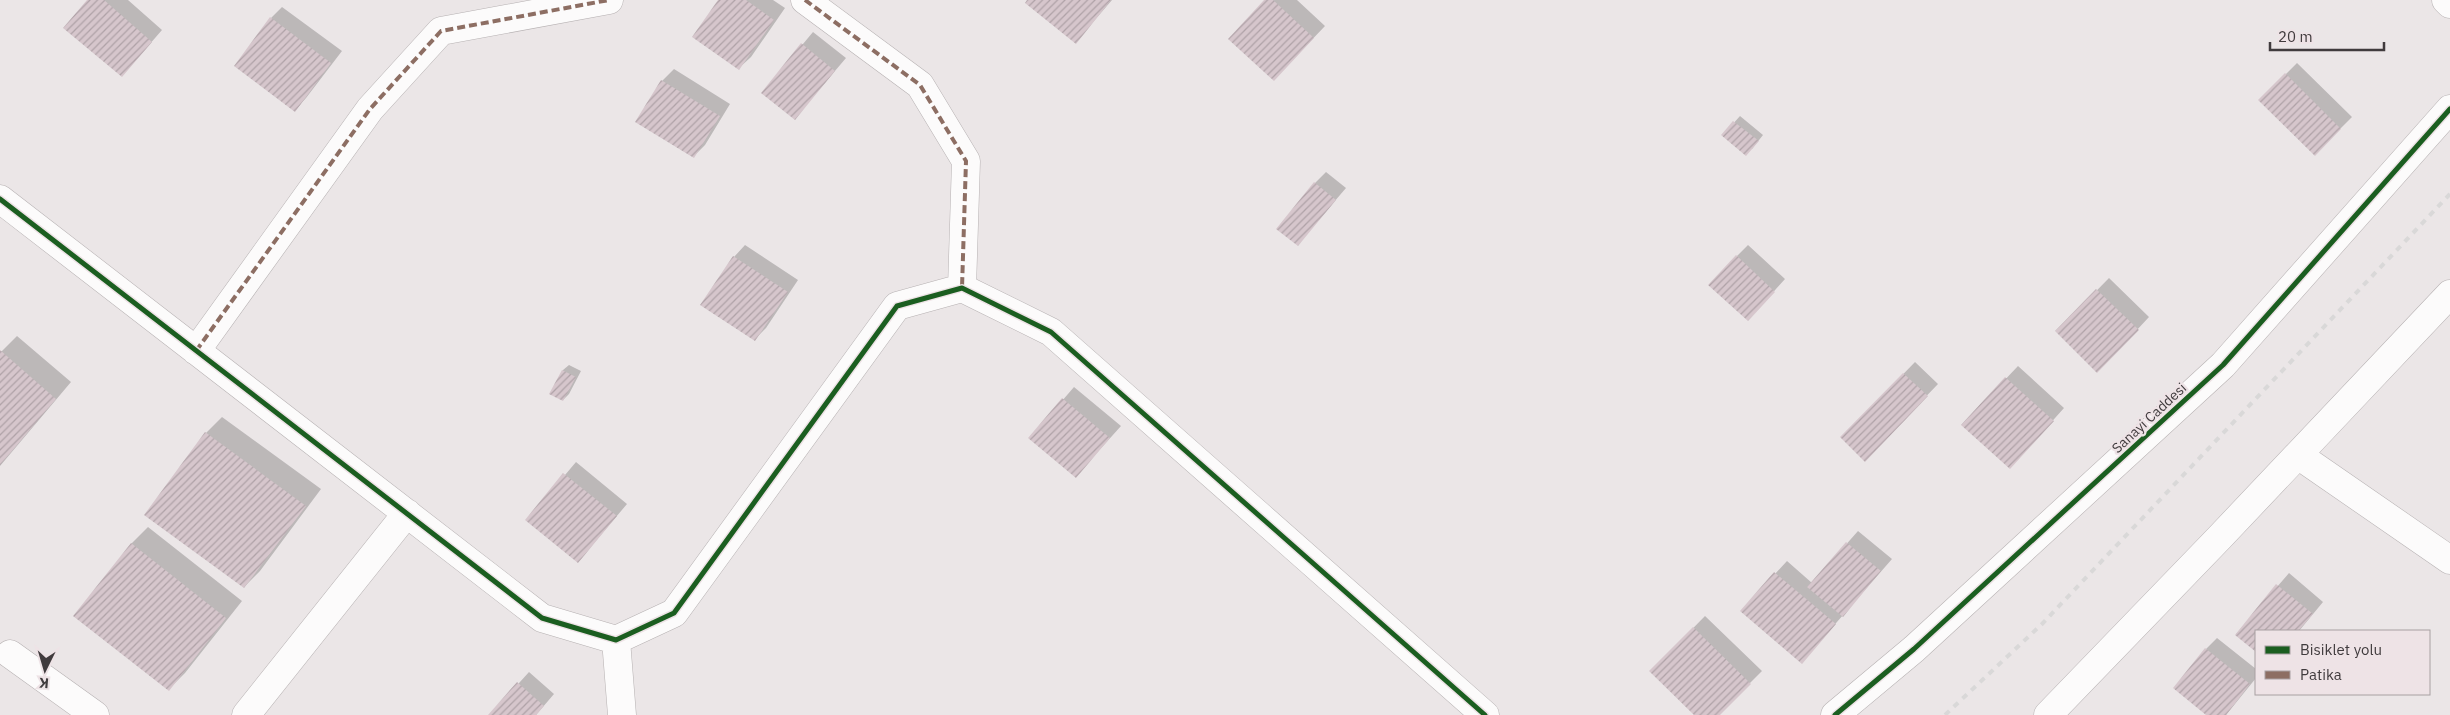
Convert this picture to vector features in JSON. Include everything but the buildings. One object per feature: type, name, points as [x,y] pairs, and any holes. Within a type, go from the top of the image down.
[{"type":"street","points":[[196,351],[370,109],[441,31],[609,0]]},
{"type":"street","points":[[805,0],[920,85],[966,161],[962,288]]},
{"type":"street","points":[[2446,0],[2450,4]]},
{"type":"street","name":"Sanayi Caddesi","points":[[1835,715],[1914,649],[2223,365],[2450,109]]},
{"type":"street","points":[[0,199],[542,618],[616,640],[674,613],[897,306],[962,288],[1050,332],[1485,715]]},
{"type":"street","points":[[2048,715],[2450,294]]},
{"type":"street","points":[[2298,455],[2450,560]]},
{"type":"street","points":[[246,715],[407,513]]},
{"type":"street","points":[[616,640],[622,715]]},
{"type":"street","points":[[10,654],[95,715]]},
{"type":"railway","points":[[1945,715],[2042,624],[2450,194]]},
{"type":"marked path","points":[[196,351],[370,109],[441,31],[609,0]]},
{"type":"marked path","points":[[805,0],[920,85],[966,161],[962,288]]},
{"type":"cycle path","points":[[1835,715],[1914,649],[2223,365],[2450,109]]},
{"type":"cycle path","points":[[0,199],[542,618],[616,640],[674,613],[897,306],[962,288],[1051,332],[1485,715]]}]
